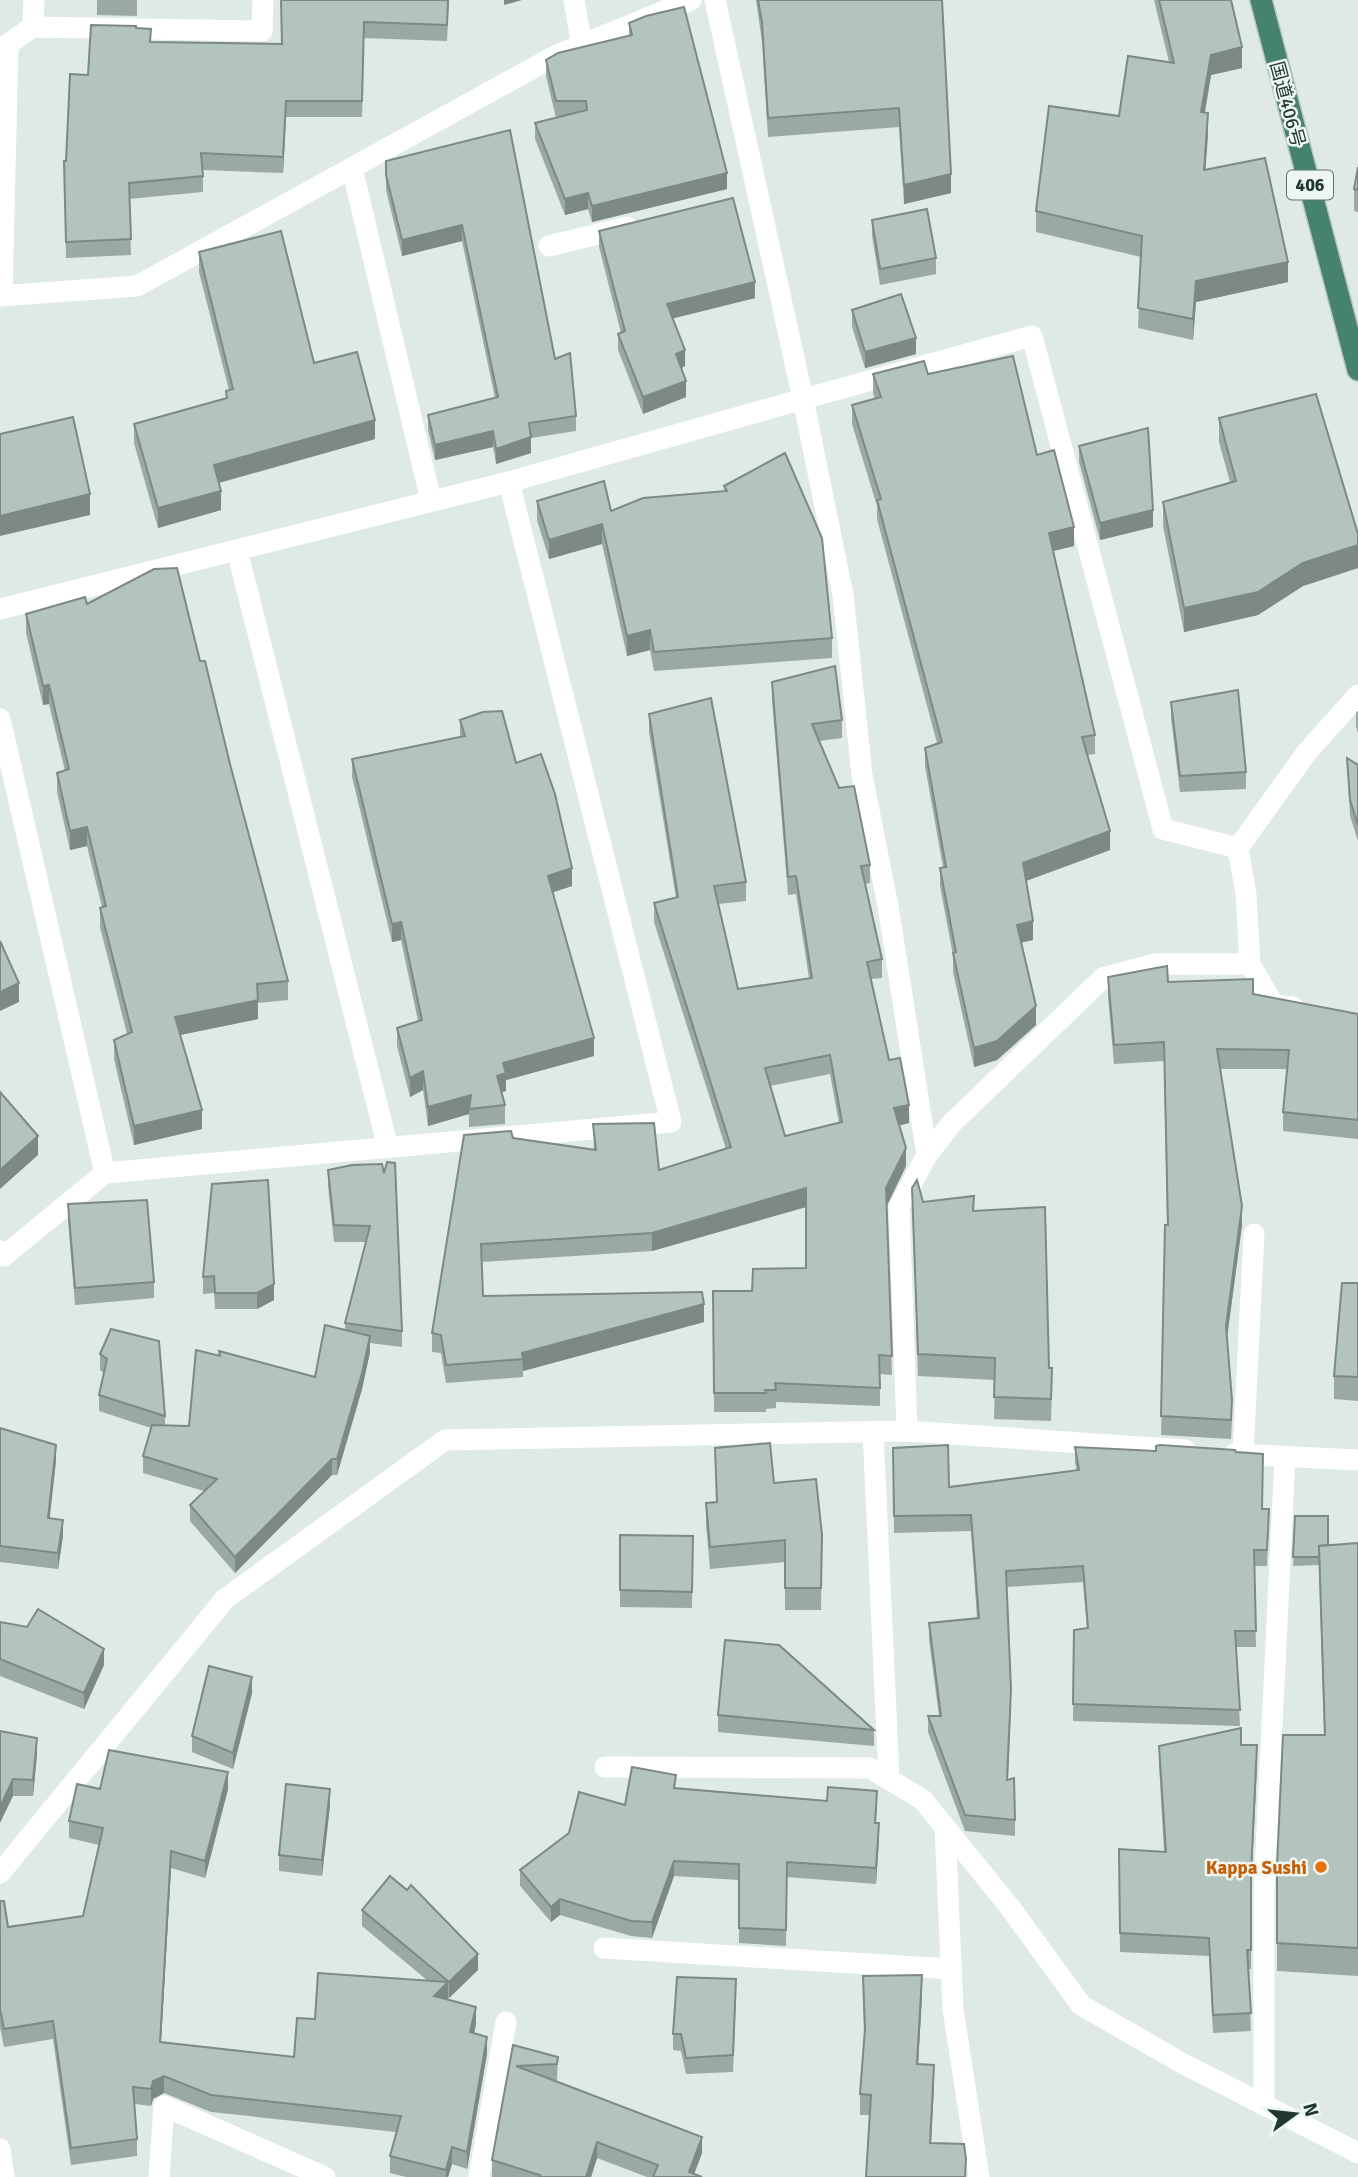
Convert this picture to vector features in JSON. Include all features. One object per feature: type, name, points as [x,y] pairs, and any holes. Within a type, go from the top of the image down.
[{"type":"highway","name":"国道406号","points":[[1261,0],[1358,370]]},
{"type":"street","points":[[33,27],[34,0]]},
{"type":"street","points":[[263,0],[262,31],[33,27],[8,44],[1,296],[137,286],[557,55],[691,0]]},
{"type":"street","points":[[574,0],[582,46]]},
{"type":"street","points":[[715,0],[751,197],[803,399],[843,595],[862,775],[888,906],[927,1155]]},
{"type":"street","points":[[352,168],[431,501]]},
{"type":"street","points":[[549,246],[640,224]]},
{"type":"street","points":[[0,609],[509,482],[1032,336],[1163,828],[1238,848]]},
{"type":"street","points":[[0,1251],[4,1256],[105,1173],[671,1122],[509,482]]},
{"type":"street","points":[[237,550],[388,1148]]},
{"type":"street","points":[[1310,1008],[1274,1004],[1250,964],[1246,894],[1238,848],[1307,752],[1358,695]]},
{"type":"street","points":[[0,719],[105,1173]]},
{"type":"street","points":[[907,1431],[899,1207],[927,1155],[951,1124],[1103,978],[1155,964],[1250,964]]},
{"type":"street","points":[[1243,1454],[1254,1234]]},
{"type":"street","points":[[0,1872],[225,1599],[445,1440],[907,1431],[1358,1460]]},
{"type":"street","points":[[873,1432],[889,1779]]},
{"type":"street","points":[[1264,2105],[1264,1892],[1284,1457]]},
{"type":"street","points":[[605,1767],[870,1768],[923,1800],[1009,1906],[1081,2005],[1180,2062],[1358,2153]]},
{"type":"street","points":[[945,1827],[953,2009],[979,2177]]},
{"type":"street","points":[[604,1948],[951,1969]]},
{"type":"street","points":[[478,2177],[506,2022]]},
{"type":"street","points":[[159,2177],[164,2106],[325,2177]]},
{"type":"street","points":[[0,2149],[4,2177]]},
{"type":"building","points":[[281,0],[448,0],[447,25],[364,22],[362,101],[286,101],[283,157],[201,153],[203,176],[129,183],[131,239],[66,242],[64,161],[70,74],[88,75],[91,25],[151,29],[150,42],[282,44]]},
{"type":"building","points":[[758,0],[942,0],[951,174],[904,185],[899,108],[768,118],[762,22]]},
{"type":"building","points":[[1159,0],[1231,0],[1242,47],[1211,55],[1201,112],[1208,113],[1204,170],[1265,158],[1288,262],[1196,281],[1193,319],[1138,308],[1142,236],[1036,211],[1049,106],[1119,116],[1128,56],[1174,63]]},
{"type":"building","points":[[684,7],[727,173],[592,206],[588,193],[565,199],[535,123],[587,110],[586,101],[556,101],[546,60],[558,53],[632,35],[629,23]]},
{"type":"building","points":[[510,130],[555,359],[570,353],[576,416],[529,423],[531,437],[496,449],[493,431],[435,445],[428,415],[498,397],[462,225],[402,240],[386,175],[386,161]]},
{"type":"building","points":[[1358,167],[1358,190],[1354,189]]},
{"type":"building","points":[[733,198],[755,282],[667,304],[685,350],[676,354],[686,381],[643,397],[618,334],[625,331],[599,231]]},
{"type":"building","points":[[927,209],[936,258],[880,269],[872,220]]},
{"type":"building","points":[[281,231],[314,363],[357,352],[375,420],[214,465],[221,491],[158,508],[134,424],[227,398],[226,391],[233,389],[199,252]]},
{"type":"building","points":[[901,294],[916,338],[865,352],[852,310]]},
{"type":"building","points":[[1013,356],[1037,455],[1054,450],[1074,527],[1049,533],[1095,735],[1082,737],[1110,831],[1023,863],[1033,921],[1017,925],[1036,1006],[997,1041],[974,1048],[953,953],[956,952],[940,868],[946,867],[925,748],[942,742],[877,500],[881,499],[852,405],[881,397],[873,374],[924,361],[928,374]]},
{"type":"building","points":[[1316,394],[1358,534],[1358,545],[1303,563],[1258,592],[1184,608],[1163,502],[1236,481],[1219,418]]},
{"type":"building","points":[[73,417],[90,494],[0,516],[0,434]]},
{"type":"building","points":[[1148,428],[1153,510],[1100,523],[1079,446]]},
{"type":"building","points":[[785,453],[822,538],[832,638],[654,652],[650,630],[627,636],[602,524],[549,540],[537,501],[604,481],[611,511],[643,498],[727,491],[724,486]]},
{"type":"building","points":[[177,568],[200,661],[205,661],[288,981],[257,984],[258,1000],[175,1017],[202,1110],[134,1126],[114,1040],[132,1032],[100,908],[106,906],[87,827],[70,831],[57,773],[69,769],[49,685],[43,686],[26,614],[85,597],[87,604],[154,569]]},
{"type":"building","points":[[835,666],[842,720],[812,724],[839,788],[854,786],[870,865],[861,866],[882,959],[867,962],[889,1060],[900,1058],[909,1105],[894,1108],[906,1148],[886,1188],[892,1356],[879,1355],[880,1388],[775,1383],[776,1390],[765,1390],[766,1393],[714,1393],[713,1291],[752,1291],[753,1269],[806,1268],[806,1188],[652,1233],[481,1244],[483,1296],[702,1292],[704,1304],[522,1353],[523,1359],[446,1365],[441,1335],[432,1333],[464,1135],[511,1131],[513,1138],[596,1150],[593,1124],[654,1123],[659,1170],[731,1147],[654,903],[678,897],[649,714],[711,698],[746,882],[714,886],[738,989],[812,978],[796,876],[788,877],[772,682]],"holes":[[[830,1055],[842,1122],[785,1136],[765,1068]]]},
{"type":"building","points":[[1238,690],[1246,772],[1180,776],[1171,702]]},
{"type":"building","points":[[502,711],[516,763],[541,754],[555,794],[572,868],[548,876],[594,1038],[503,1063],[506,1073],[497,1076],[505,1105],[469,1109],[471,1095],[428,1107],[423,1071],[410,1078],[397,1028],[422,1020],[401,922],[392,924],[352,759],[465,736],[460,720],[483,712]]},
{"type":"building","points":[[1347,758],[1358,765],[1358,825],[1350,800]]},
{"type":"building","points":[[0,941],[19,983],[0,992]]},
{"type":"building","points":[[1167,966],[1168,982],[1253,979],[1253,994],[1358,1014],[1358,1120],[1283,1112],[1289,1050],[1217,1049],[1242,1206],[1226,1326],[1231,1420],[1161,1416],[1165,1225],[1168,1225],[1164,1042],[1114,1045],[1108,977]]},
{"type":"building","points":[[0,1092],[38,1136],[0,1170]]},
{"type":"building","points":[[387,1162],[395,1163],[402,1331],[345,1323],[370,1226],[334,1225],[328,1170],[352,1165],[382,1164],[384,1173]]},
{"type":"building","points":[[268,1180],[274,1284],[257,1293],[215,1293],[214,1276],[203,1277],[212,1184]]},
{"type":"building","points":[[917,1180],[923,1202],[974,1196],[973,1211],[1045,1207],[1051,1399],[994,1397],[995,1358],[918,1354],[912,1188]]},
{"type":"building","points":[[147,1200],[154,1282],[75,1288],[68,1204]]},
{"type":"building","points":[[1342,1283],[1358,1283],[1358,1377],[1334,1376]]},
{"type":"building","points":[[325,1325],[370,1336],[337,1459],[332,1459],[235,1557],[190,1505],[217,1479],[143,1456],[152,1425],[189,1426],[196,1350],[220,1356],[219,1351],[315,1377]]},
{"type":"building","points":[[111,1329],[159,1341],[165,1416],[99,1395],[107,1359],[100,1354]]},
{"type":"building","points":[[0,1428],[56,1445],[48,1518],[63,1520],[58,1553],[0,1546]]},
{"type":"building","points":[[770,1443],[774,1483],[816,1479],[822,1535],[821,1588],[785,1588],[785,1540],[710,1547],[706,1503],[717,1502],[715,1448]]},
{"type":"building","points":[[948,1445],[949,1487],[1079,1470],[1075,1447],[1156,1451],[1156,1446],[1160,1445],[1263,1454],[1262,1509],[1269,1509],[1267,1550],[1254,1550],[1256,1631],[1235,1631],[1240,1710],[1073,1704],[1074,1630],[1088,1628],[1083,1566],[1006,1571],[1011,1689],[1007,1780],[1014,1778],[1015,1820],[965,1815],[928,1716],[941,1716],[929,1623],[979,1618],[971,1515],[894,1516],[893,1448]]},
{"type":"building","points":[[1295,1516],[1328,1516],[1328,1545],[1319,1546],[1319,1557],[1293,1557]]},
{"type":"building","points":[[620,1535],[693,1536],[692,1592],[620,1590]]},
{"type":"building","points":[[1358,1543],[1358,1948],[1277,1943],[1277,1865],[1283,1735],[1325,1735],[1319,1546]]},
{"type":"building","points":[[38,1609],[104,1649],[84,1693],[0,1659],[0,1622],[27,1627]]},
{"type":"building","points":[[725,1640],[779,1645],[874,1730],[718,1715]]},
{"type":"building","points":[[209,1666],[252,1677],[233,1753],[192,1736]]},
{"type":"building","points":[[1241,1728],[1241,1745],[1257,1745],[1251,1873],[1251,1950],[1247,1950],[1251,2013],[1213,2015],[1209,1938],[1120,1933],[1119,1849],[1166,1852],[1159,1746]]},
{"type":"building","points":[[0,1731],[37,1738],[33,1780],[13,1779],[0,1807]]},
{"type":"building","points":[[109,1750],[228,1772],[205,1861],[171,1851],[160,2042],[294,2057],[297,2018],[315,2019],[318,1973],[448,1982],[434,1996],[476,2007],[470,2032],[487,2037],[467,2152],[452,2147],[446,2170],[390,2156],[401,2116],[211,2095],[164,2076],[153,2081],[151,2089],[133,2087],[137,2139],[71,2148],[53,2021],[4,2029],[0,2009],[0,1901],[4,1901],[8,1927],[83,1916],[103,1828],[69,1821],[77,1784],[100,1789]]},
{"type":"building","points":[[632,1767],[676,1775],[674,1788],[827,1801],[828,1787],[877,1791],[875,1823],[879,1823],[876,1868],[787,1862],[786,1930],[739,1928],[739,1864],[674,1861],[652,1922],[631,1921],[560,1899],[551,1907],[520,1870],[569,1833],[579,1792],[625,1805]]},
{"type":"building","points":[[286,1784],[330,1789],[322,1860],[279,1855]]},
{"type":"building","points":[[390,1876],[407,1890],[411,1885],[478,1954],[449,1982],[362,1910]]},
{"type":"building","points":[[922,1975],[917,2064],[934,2065],[930,2143],[964,2144],[965,2177],[866,2177],[871,2095],[860,2094],[865,2029],[863,1976]]},
{"type":"building","points":[[677,1977],[736,1979],[733,2055],[686,2058],[681,2034],[673,2034]]},
{"type":"building","points":[[513,2045],[558,2057],[557,2064],[516,2066],[702,2137],[689,2172],[702,2177],[653,2177],[658,2165],[597,2142],[586,2177],[539,2177],[540,2175],[492,2160]]},
{"type":"place","name":"Kappa Sushi","points":[[1321,1867]]}]
